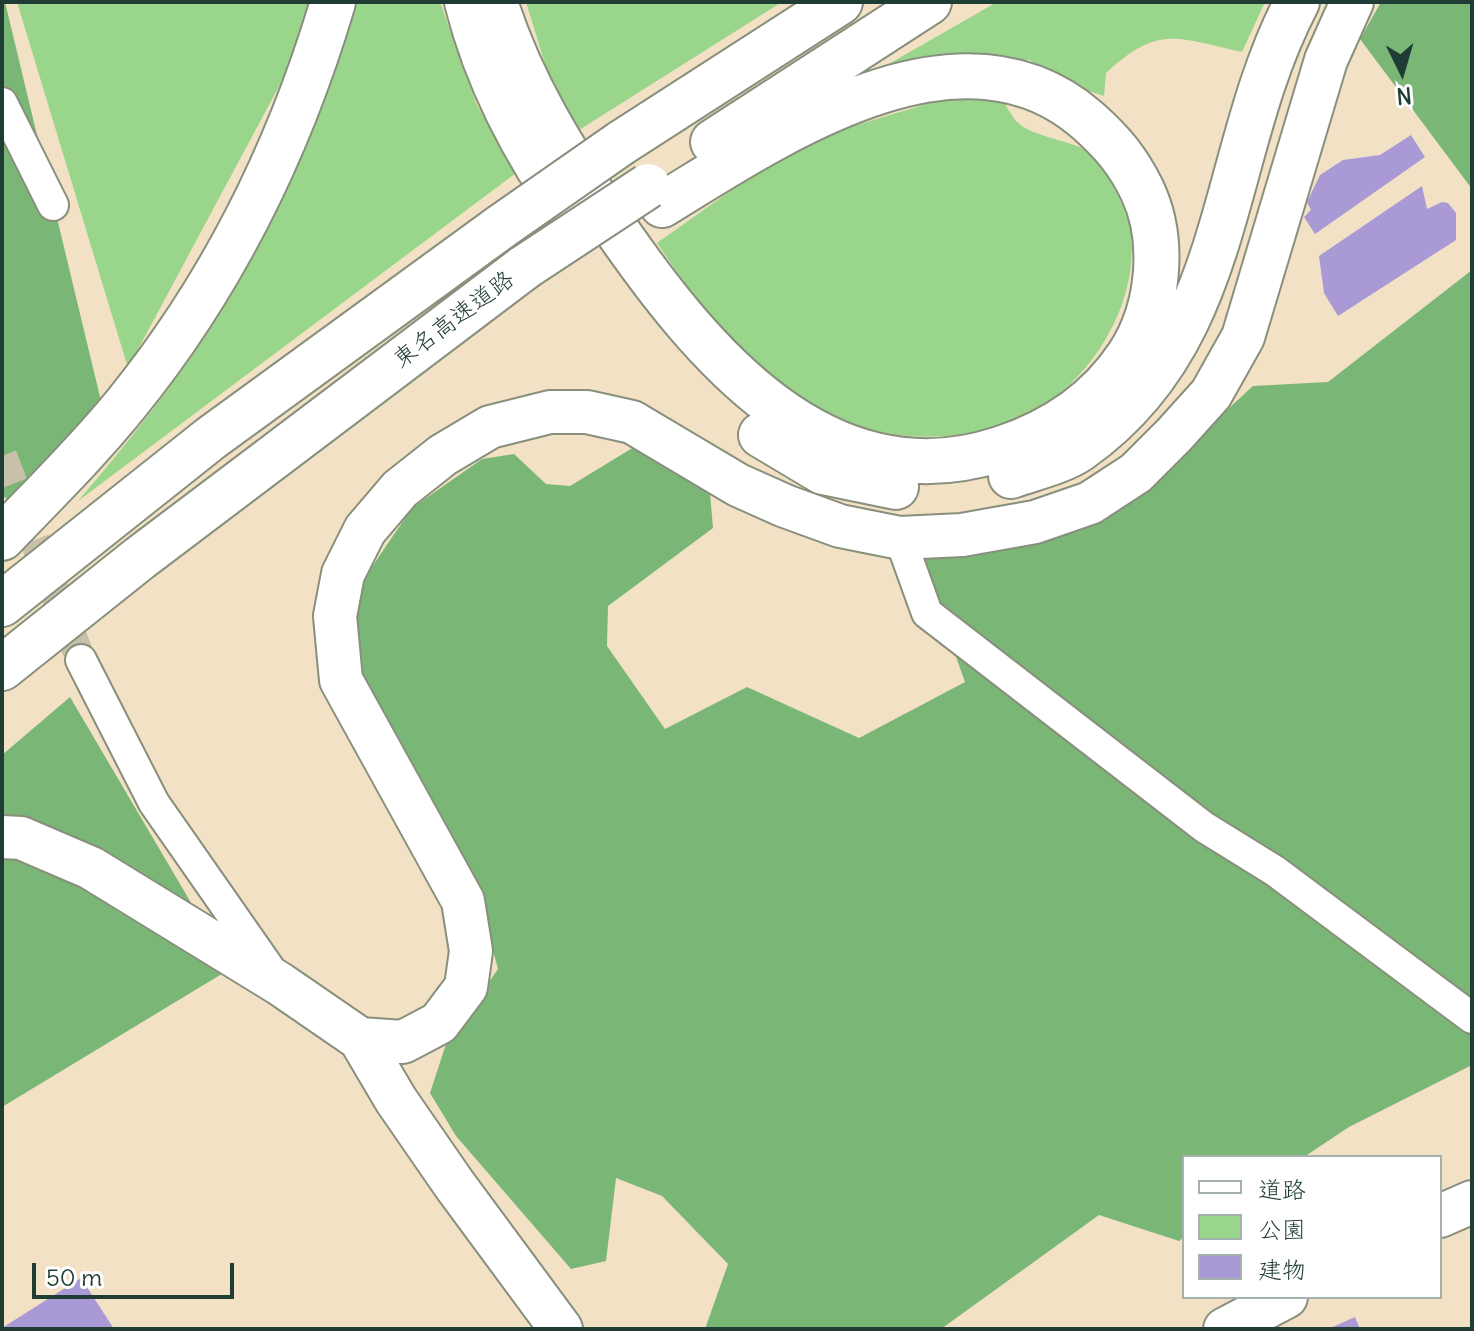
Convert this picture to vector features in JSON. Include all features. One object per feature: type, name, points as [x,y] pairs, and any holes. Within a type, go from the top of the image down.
[{"type":"highway","points":[[2,538],[126,405],[209,286],[255,205],[287,134],[333,2]]},
{"type":"highway","points":[[467,2],[480,53],[540,174],[658,335],[756,432],[823,472],[906,489],[995,482],[1077,451],[1135,403],[1182,335],[1233,196],[1275,45],[1297,2]]},
{"type":"highway","points":[[495,2],[514,56],[560,147],[682,319],[754,393],[820,435],[859,450],[939,461],[980,456],[1024,442],[1055,426],[1088,403],[1130,354],[1151,300],[1157,261],[1154,228],[1145,197],[1116,146],[1066,102],[1038,89],[1003,80],[973,77],[935,79],[855,99],[655,196]]},
{"type":"highway","name":"東名高速道路","points":[[2,604],[211,438],[502,226],[621,143],[840,2]]},
{"type":"highway","name":"東名高速道路","points":[[2,668],[140,558],[534,277],[655,196],[812,75],[929,2]]},
{"type":"street","points":[[360,1039],[403,1042],[439,1023],[466,987],[471,951],[463,901],[341,680],[335,616],[343,574],[365,530],[400,489],[443,455],[490,427],[550,412],[587,412],[632,422],[738,485],[785,506],[840,526],[900,538],[962,535],[1035,522],[1090,503],[1136,473],[1211,394],[1243,337],[1326,60],[1352,2]]},
{"type":"street","points":[[2,103],[53,205]]},
{"type":"street","points":[[900,538],[927,613],[1204,827],[1275,871],[1472,1018]]},
{"type":"street","points":[[81,660],[154,803],[280,984]]},
{"type":"street","points":[[2,837],[21,838],[91,868],[280,984],[360,1039],[429,1148],[561,1329]]},
{"type":"street","points":[[1442,1215],[1472,1202]]},
{"type":"street","points":[[1225,1329],[1282,1299]]},
{"type":"green space","points":[[2,2],[5,2],[101,401],[7,499],[2,495]]},
{"type":"green space","points":[[17,2],[316,2],[307,34],[128,368]]},
{"type":"green space","points":[[352,2],[440,2],[476,103],[516,173],[78,501],[131,438],[180,372],[246,267],[289,174]]},
{"type":"green space","points":[[526,2],[782,2],[579,130],[548,74]]},
{"type":"green space","points":[[997,2],[1265,2],[1242,52],[1201,42],[1155,41],[1124,57],[1106,73],[1104,96],[1073,86],[1029,60],[873,73]]},
{"type":"green space","points":[[1381,2],[1472,2],[1472,189],[1360,39]]},
{"type":"green space","points":[[940,100],[1003,100],[1014,119],[1023,127],[1089,152],[1107,175],[1128,218],[1132,239],[1131,267],[1121,307],[1110,331],[1087,365],[1060,393],[1027,414],[992,428],[954,435],[915,436],[876,431],[837,419],[781,388],[713,321],[657,243],[764,167],[833,132]]},
{"type":"green space","points":[[1472,270],[1472,1065],[1349,1127],[1307,1155],[1182,1155],[1182,1239],[1179,1241],[1099,1215],[941,1329],[705,1329],[728,1264],[662,1196],[616,1178],[606,1261],[571,1269],[456,1136],[430,1093],[446,1044],[498,969],[484,917],[356,684],[352,596],[412,508],[482,459],[514,454],[546,484],[570,486],[639,444],[710,493],[713,528],[608,606],[607,646],[665,729],[747,687],[859,738],[965,682],[918,551],[1113,515],[1253,386],[1328,382]]},
{"type":"green space","points":[[70,697],[230,969],[2,1107],[2,755]]},
{"type":"building","points":[[1411,135],[1425,157],[1315,234],[1304,217],[1311,210],[1307,202],[1320,175],[1343,160],[1380,155]]},
{"type":"building","points":[[1422,186],[1427,209],[1442,202],[1448,203],[1456,213],[1456,240],[1338,316],[1324,293],[1319,256]]},
{"type":"building","points":[[81,1278],[114,1329],[2,1329],[2,1328]]},
{"type":"building","points":[[1355,1317],[1360,1329],[1328,1329]]},
{"type":"tunnel","points":[[2,456],[81,660]]}]
